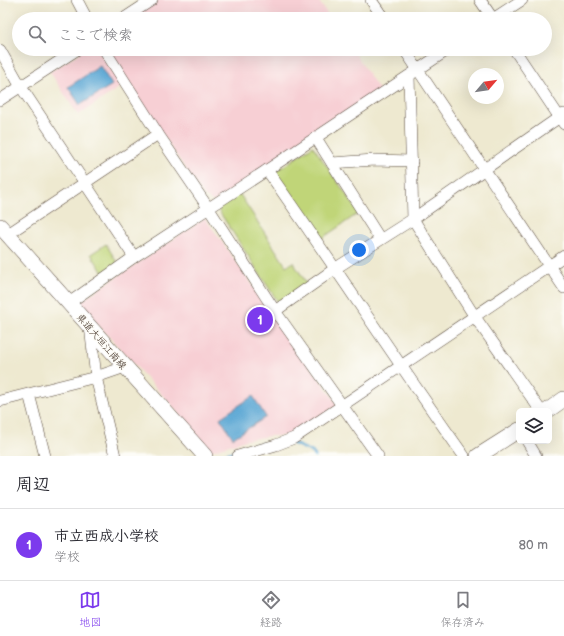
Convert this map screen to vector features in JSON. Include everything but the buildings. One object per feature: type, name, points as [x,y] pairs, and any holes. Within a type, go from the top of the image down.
[{"type":"main road","name":"県道大垣江南線","points":[[4,230],[206,456]]},
{"type":"main road","points":[[551,408],[564,399]]},
{"type":"main road","points":[[478,456],[516,432]]},
{"type":"street","points":[[77,0],[83,12]]},
{"type":"street","points":[[134,12],[152,0]]},
{"type":"street","points":[[371,0],[379,12]]},
{"type":"street","points":[[480,0],[488,12]]},
{"type":"street","points":[[504,12],[522,0]]},
{"type":"street","points":[[0,50],[20,87],[134,257]]},
{"type":"street","points":[[0,100],[67,56]]},
{"type":"street","points":[[108,56],[275,311],[341,406],[378,456]]},
{"type":"street","points":[[407,56],[413,73],[484,168],[564,288]]},
{"type":"street","points":[[69,303],[134,257],[438,56]]},
{"type":"street","points":[[275,311],[336,268],[414,219],[484,168],[562,118],[519,56]]},
{"type":"street","points":[[413,73],[412,161],[414,219],[475,317],[539,408]]},
{"type":"street","points":[[4,230],[84,183],[158,134]]},
{"type":"street","points":[[316,138],[380,239]]},
{"type":"street","points":[[332,163],[374,160],[412,161]]},
{"type":"street","points":[[267,170],[336,268],[401,366],[464,456]]},
{"type":"street","points":[[238,456],[276,446],[294,438],[564,256]]},
{"type":"street","points":[[91,328],[96,377],[115,456]]},
{"type":"street","points":[[0,401],[96,377],[125,367]]},
{"type":"street","points":[[29,394],[45,456]]},
{"type":"street","points":[[529,444],[536,456]]},
{"type":"shaded area","points":[[157,0],[318,0],[326,12],[139,12]]},
{"type":"shaded area","points":[[74,56],[103,56],[122,86],[78,115],[50,72]]},
{"type":"shaded area","points":[[109,56],[357,56],[380,91],[214,202],[204,196]]},
{"type":"shaded area","points":[[205,218],[338,405],[293,436],[270,436],[246,440],[207,452],[173,407],[78,303]]},
{"type":"green space","points":[[313,146],[359,213],[321,239],[275,172]]},
{"type":"green space","points":[[239,193],[286,266],[293,262],[307,284],[278,302],[217,208]]},
{"type":"green space","points":[[106,244],[118,264],[103,273],[91,254]]},
{"type":"water","points":[[100,66],[112,85],[80,105],[68,87]]},
{"type":"water","points":[[253,396],[266,417],[233,438],[220,418]]},
{"type":"waterway","points":[[292,443],[312,452],[315,456]]},
{"type":"waterway","points":[[219,456],[261,444]]},
{"type":"place","name":"市立西成小学校","points":[[260,320]]}]
